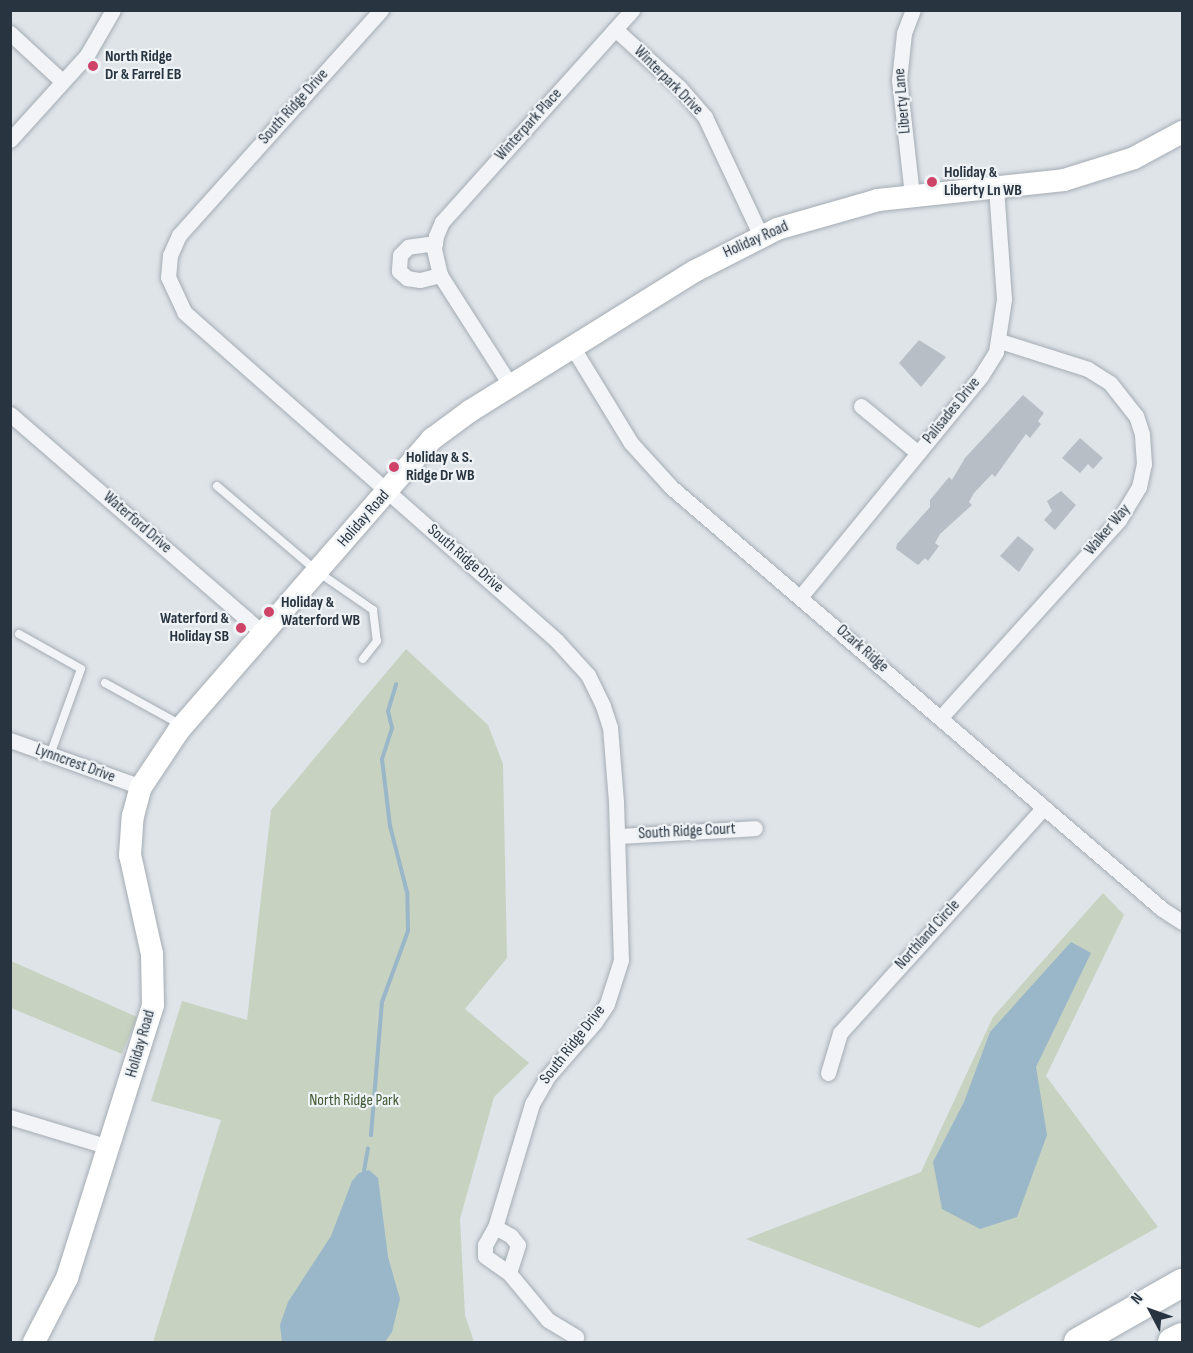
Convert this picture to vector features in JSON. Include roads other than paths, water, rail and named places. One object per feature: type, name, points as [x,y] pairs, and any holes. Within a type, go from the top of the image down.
[{"type":"highway","points":[[1078,1342],[1182,1283]]},
{"type":"highway","points":[[1172,1342],[1182,1337]]},
{"type":"street","points":[[10,140],[87,55],[113,10]]},
{"type":"street","name":"South Ridge Drive","points":[[381,10],[179,235],[170,255],[168,277],[184,312],[557,641],[588,675],[610,727],[618,836],[622,944],[617,976],[595,1022],[548,1076],[532,1104],[495,1227],[485,1245],[485,1256],[509,1273],[548,1320],[576,1337]]},
{"type":"street","name":"Winterpark Place","points":[[435,243],[442,222],[632,10]]},
{"type":"street","name":"Liberty Lane","points":[[912,195],[899,80],[899,56],[913,10]]},
{"type":"street","name":"Winterpark Drive","points":[[615,29],[679,87],[705,117],[761,236]]},
{"type":"street","points":[[10,33],[62,81]]},
{"type":"street","name":"Holiday Road","points":[[34,1342],[67,1278],[153,1005],[152,954],[130,855],[133,816],[141,787],[183,726],[387,491],[446,427],[693,272],[761,236],[843,207],[912,195],[1054,181],[1099,170],[1182,132]]},
{"type":"street","name":"Palisades Drive","points":[[801,596],[981,376],[1000,341],[1004,299],[996,188]]},
{"type":"street","points":[[440,275],[420,280],[399,271],[400,255],[408,247],[435,243],[440,275],[511,386]]},
{"type":"street","name":"Walker Way","points":[[941,717],[1119,520],[1139,487],[1144,464],[1142,434],[1136,416],[1110,383],[1088,369],[1000,341]]},
{"type":"street","name":"Ozark Ridge","points":[[573,348],[631,443],[671,487],[801,596],[1044,807],[1182,922]]},
{"type":"street","points":[[861,406],[918,453]]},
{"type":"street","name":"Waterford Drive","points":[[10,414],[263,633]]},
{"type":"street","name":"Lynncrest Drive","points":[[10,740],[141,787]]},
{"type":"street","name":"Northland Circle","points":[[828,1073],[840,1033],[1044,807]]},
{"type":"street","name":"South Ridge Court","points":[[618,836],[755,828]]},
{"type":"street","points":[[10,1117],[109,1147]]},
{"type":"street","points":[[495,1227],[511,1236],[518,1245],[509,1273]]},
{"type":"lane","points":[[217,486],[318,572],[373,610],[377,641],[363,659]]},
{"type":"lane","points":[[19,634],[81,669],[50,755]]},
{"type":"lane","points":[[105,683],[183,726]]},
{"type":"water","points":[[1071,942],[1091,953],[1036,1067],[1047,1135],[1017,1217],[980,1229],[942,1209],[933,1162],[964,1102],[990,1032]]},
{"type":"water","points":[[369,1170],[378,1178],[388,1257],[400,1299],[392,1332],[385,1342],[282,1342],[280,1325],[288,1302],[331,1236],[352,1181],[359,1173]]},
{"type":"waterway","points":[[371,1135],[382,1002],[408,931],[407,892],[390,826],[382,759],[392,728],[388,711],[396,684]]},
{"type":"waterway","points":[[364,1171],[368,1148]]},
{"type":"place","name":"North Ridge Dr & Farrel EB","points":[[93,66]]},
{"type":"place","name":"Holiday & Liberty Ln WB","points":[[932,182]]},
{"type":"place","name":"Holiday & S. Ridge Dr WB","points":[[394,467]]},
{"type":"place","name":"Holiday & Waterford WB","points":[[269,612]]},
{"type":"place","name":"Waterford & Holiday SB","points":[[241,628]]},
{"type":"park label","name":"North Ridge Park","points":[[354,1101]]}]
